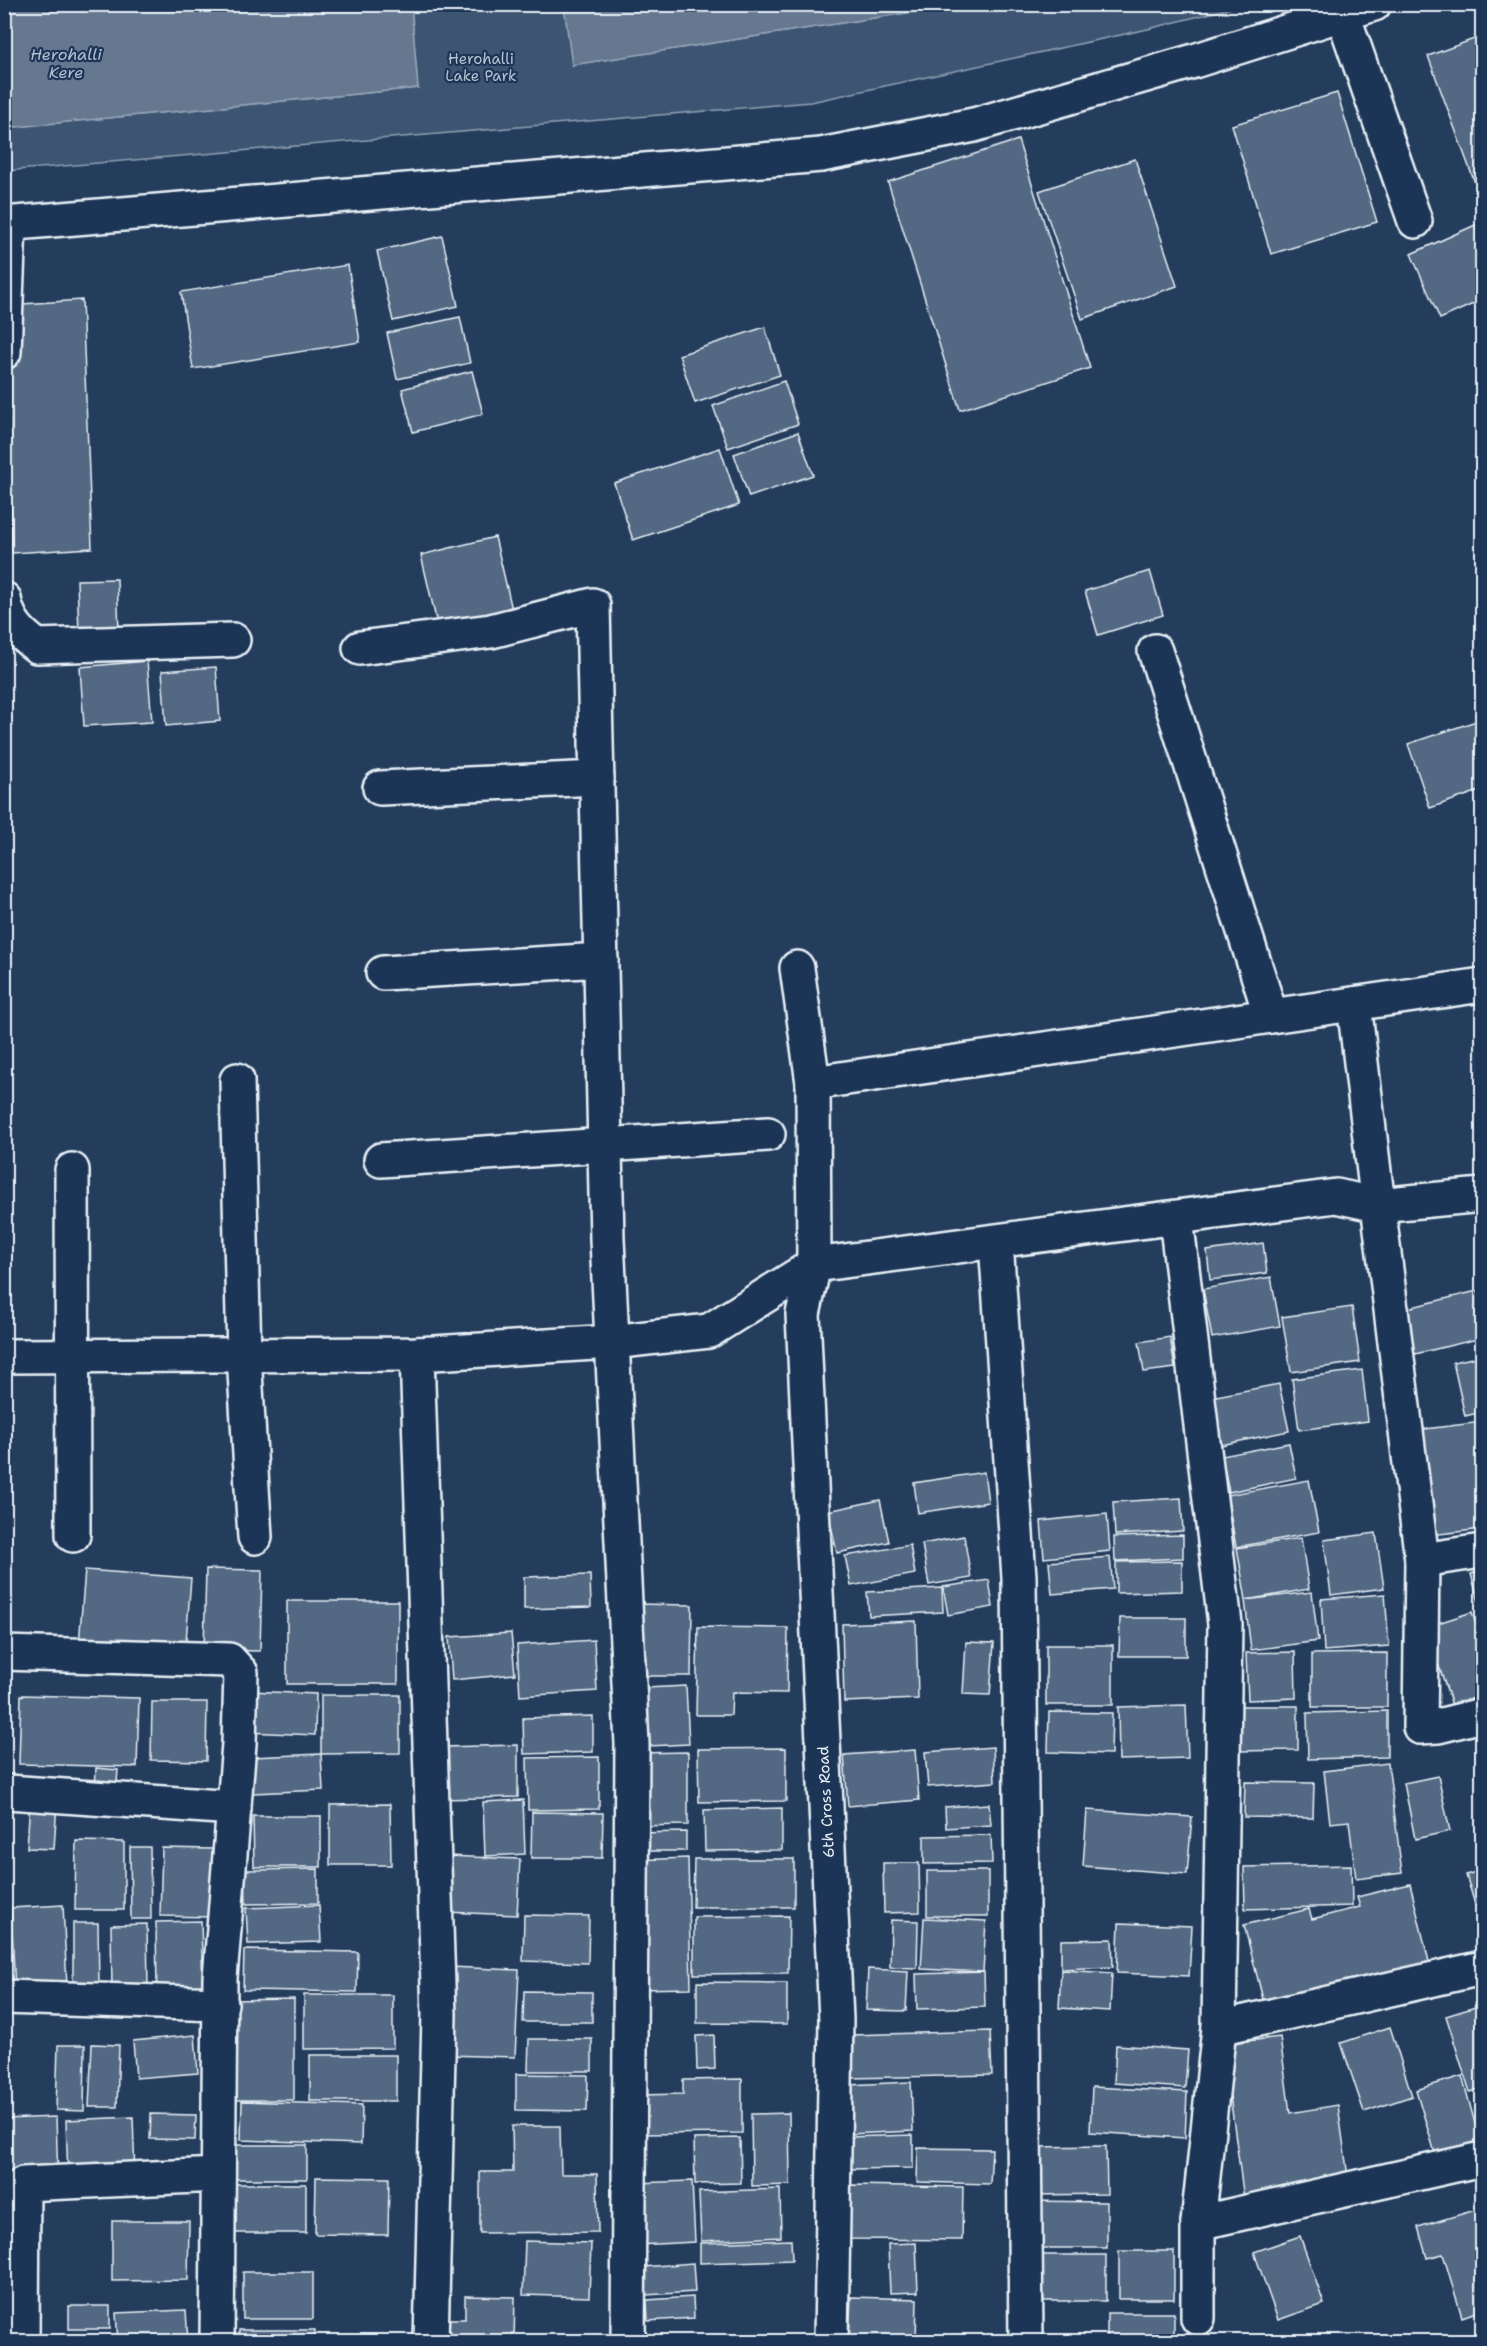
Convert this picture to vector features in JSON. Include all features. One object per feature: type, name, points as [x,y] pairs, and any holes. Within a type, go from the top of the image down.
[{"type":"street","points":[[4,352],[7,224],[821,155],[974,125],[1374,4]]},
{"type":"street","points":[[1342,15],[1415,221]]},
{"type":"street","points":[[4,599],[8,615],[21,635],[37,646],[233,640]]},
{"type":"street","points":[[360,648],[491,631],[593,605],[605,1146],[612,1342],[632,1744],[628,2342]]},
{"type":"street","points":[[1155,651],[1271,1016]]},
{"type":"street","points":[[380,788],[597,778]]},
{"type":"street","points":[[383,973],[601,960]]},
{"type":"street","name":"6th Cross Road","points":[[797,968],[813,1083],[814,1264],[803,1314],[836,2019],[831,2342]]},
{"type":"street","points":[[813,1083],[1482,985]]},
{"type":"street","points":[[1354,1004],[1422,1560],[1420,1727],[1438,1726],[1482,1715]]},
{"type":"street","points":[[237,1080],[244,1355],[255,1537]]},
{"type":"street","points":[[381,1160],[768,1134]]},
{"type":"street","points":[[72,1170],[75,1355],[73,1535]]},
{"type":"street","points":[[4,1356],[417,1354],[612,1342],[709,1331],[814,1264],[1336,1196],[1378,1205],[1482,1195]]},
{"type":"street","points":[[1176,1218],[1225,1624],[1219,2028],[1198,2223],[1198,2318]]},
{"type":"street","points":[[996,1242],[1019,1577],[1026,2342]]},
{"type":"street","points":[[417,1354],[439,2015],[431,2342]]},
{"type":"street","points":[[1422,1560],[1482,1551]]},
{"type":"street","points":[[4,1653],[229,1660],[241,1673],[221,2004],[217,2342]]},
{"type":"street","points":[[8,1792],[234,1808]]},
{"type":"street","points":[[1219,2028],[1482,1968]]},
{"type":"street","points":[[4,1997],[221,2004]]},
{"type":"street","points":[[1198,2223],[1482,2159]]},
{"type":"street","points":[[22,2342],[23,2184],[218,2175]]},
{"type":"green space","name":"Herohalli Lake Park","points":[[411,5],[564,5],[572,65],[919,11],[940,5],[1243,5],[1148,29],[811,102],[5,171],[5,128],[418,88]]},
{"type":"water","name":"Herohalli Kere","points":[[5,4],[411,5],[418,88],[5,128]]},
{"type":"water","points":[[564,4],[940,5],[919,11],[572,65]]},
{"type":"building","points":[[1482,36],[1482,202],[1428,56]]},
{"type":"building","points":[[1337,93],[1377,222],[1271,254],[1232,125]]},
{"type":"building","points":[[1018,140],[1090,368],[960,410],[888,182]]},
{"type":"building","points":[[1135,159],[1177,286],[1082,319],[1039,191]]},
{"type":"building","points":[[1482,222],[1482,300],[1440,319],[1411,254]]},
{"type":"building","points":[[442,236],[458,306],[393,321],[377,251]]},
{"type":"building","points":[[348,265],[360,342],[193,369],[181,292]]},
{"type":"building","points":[[82,300],[92,548],[12,553],[7,305]]},
{"type":"building","points":[[460,317],[470,363],[397,379],[387,333]]},
{"type":"building","points":[[765,327],[780,375],[695,403],[679,355]]},
{"type":"building","points":[[472,371],[483,414],[413,432],[402,389]]},
{"type":"building","points":[[784,381],[798,424],[728,448],[713,406]]},
{"type":"building","points":[[798,432],[813,475],[749,497],[734,454]]},
{"type":"building","points":[[720,448],[739,505],[633,540],[614,483]]},
{"type":"building","points":[[495,537],[514,618],[440,636],[421,555]]},
{"type":"building","points":[[1150,571],[1163,615],[1098,635],[1085,591]]},
{"type":"building","points":[[117,579],[119,632],[79,634],[77,580]]},
{"type":"building","points":[[147,661],[152,722],[84,726],[80,667]]},
{"type":"building","points":[[216,667],[220,721],[166,726],[162,671]]},
{"type":"building","points":[[1482,719],[1482,790],[1430,808],[1408,744]]},
{"type":"building","points":[[1263,1243],[1267,1273],[1210,1280],[1207,1251]]},
{"type":"building","points":[[1271,1277],[1280,1326],[1212,1338],[1203,1289]]},
{"type":"building","points":[[1481,1290],[1482,1338],[1415,1354],[1404,1309]]},
{"type":"building","points":[[1352,1307],[1360,1362],[1291,1372],[1282,1317]]},
{"type":"building","points":[[1170,1337],[1175,1368],[1144,1372],[1139,1342]]},
{"type":"building","points":[[1482,1356],[1482,1412],[1465,1416],[1453,1362]]},
{"type":"building","points":[[1362,1370],[1368,1421],[1299,1430],[1292,1379]]},
{"type":"building","points":[[1279,1384],[1289,1431],[1221,1445],[1211,1397]]},
{"type":"building","points":[[1482,1422],[1482,1529],[1431,1535],[1417,1430]]},
{"type":"building","points":[[1289,1443],[1296,1478],[1229,1492],[1222,1456]]},
{"type":"building","points":[[984,1472],[988,1502],[918,1513],[914,1483]]},
{"type":"building","points":[[1309,1480],[1319,1532],[1236,1547],[1227,1495]]},
{"type":"building","points":[[1181,1498],[1183,1531],[1115,1535],[1113,1502]]},
{"type":"building","points":[[880,1500],[889,1542],[837,1553],[828,1511]]},
{"type":"building","points":[[1107,1514],[1110,1551],[1044,1558],[1041,1521]]},
{"type":"building","points":[[1376,1533],[1384,1588],[1331,1595],[1324,1540]]},
{"type":"building","points":[[1183,1535],[1183,1558],[1115,1561],[1114,1537]]},
{"type":"building","points":[[964,1536],[971,1578],[929,1585],[922,1544]]},
{"type":"building","points":[[1301,1538],[1309,1589],[1246,1600],[1237,1548]]},
{"type":"building","points":[[910,1545],[915,1574],[851,1586],[845,1556]]},
{"type":"building","points":[[1110,1557],[1113,1589],[1052,1594],[1049,1562]]},
{"type":"building","points":[[1182,1561],[1182,1591],[1116,1593],[1116,1562]]},
{"type":"building","points":[[206,1569],[262,1570],[260,1651],[204,1650]]},
{"type":"building","points":[[85,1570],[191,1578],[185,1653],[79,1644]]},
{"type":"building","points":[[1482,1571],[1482,1613],[1471,1574]]},
{"type":"building","points":[[590,1575],[591,1607],[524,1609],[524,1577]]},
{"type":"building","points":[[989,1580],[993,1607],[948,1615],[943,1587]]},
{"type":"building","points":[[942,1588],[943,1612],[869,1616],[867,1592]]},
{"type":"building","points":[[1312,1592],[1318,1641],[1251,1650],[1245,1600]]},
{"type":"building","points":[[1385,1594],[1389,1646],[1324,1651],[1321,1599]]},
{"type":"building","points":[[287,1601],[398,1601],[398,1684],[287,1684]]},
{"type":"building","points":[[634,1604],[692,1605],[691,1676],[632,1676]]},
{"type":"building","points":[[1472,1612],[1482,1644],[1482,1699],[1453,1708],[1426,1627]]},
{"type":"building","points":[[1120,1618],[1186,1618],[1186,1656],[1119,1656]]},
{"type":"building","points":[[916,1621],[918,1699],[844,1702],[842,1624]]},
{"type":"building","points":[[698,1627],[788,1628],[787,1693],[732,1692],[731,1715],[696,1715]]},
{"type":"building","points":[[511,1633],[515,1674],[452,1680],[449,1637]]},
{"type":"building","points":[[594,1640],[597,1691],[520,1696],[517,1645]]},
{"type":"building","points":[[966,1642],[994,1643],[990,1695],[963,1694]]},
{"type":"building","points":[[1046,1645],[1113,1645],[1113,1705],[1046,1705]]},
{"type":"building","points":[[1295,1652],[1296,1698],[1248,1700],[1246,1653]]},
{"type":"building","points":[[1387,1653],[1387,1707],[1312,1707],[1312,1654]]},
{"type":"building","points":[[686,1686],[689,1744],[649,1746],[646,1688]]},
{"type":"building","points":[[249,1691],[316,1694],[315,1735],[247,1732]]},
{"type":"building","points":[[21,1695],[139,1698],[137,1767],[19,1764]]},
{"type":"building","points":[[321,1695],[400,1695],[400,1753],[321,1754]]},
{"type":"building","points":[[152,1702],[207,1702],[206,1761],[151,1760]]},
{"type":"building","points":[[1186,1705],[1188,1758],[1119,1760],[1118,1707]]},
{"type":"building","points":[[1240,1706],[1298,1706],[1298,1750],[1241,1751]]},
{"type":"building","points":[[1387,1711],[1387,1757],[1308,1759],[1307,1713]]},
{"type":"building","points":[[1049,1712],[1112,1713],[1111,1754],[1048,1752]]},
{"type":"building","points":[[593,1716],[593,1752],[524,1754],[523,1718]]},
{"type":"building","points":[[518,1745],[518,1797],[444,1799],[443,1747]]},
{"type":"building","points":[[993,1747],[995,1782],[928,1787],[925,1752]]},
{"type":"building","points":[[786,1748],[786,1801],[699,1802],[698,1749]]},
{"type":"building","points":[[915,1750],[919,1800],[848,1806],[844,1755]]},
{"type":"building","points":[[688,1752],[688,1825],[637,1826],[636,1753]]},
{"type":"building","points":[[321,1754],[323,1790],[253,1793],[252,1757]]},
{"type":"building","points":[[599,1757],[599,1809],[528,1810],[527,1758]]},
{"type":"building","points":[[1388,1763],[1402,1873],[1356,1879],[1349,1821],[1330,1823],[1324,1771]]},
{"type":"building","points":[[96,1768],[118,1770],[116,1795],[95,1793]]},
{"type":"building","points":[[1438,1776],[1450,1831],[1415,1839],[1404,1783]]},
{"type":"building","points":[[1245,1782],[1314,1783],[1313,1818],[1244,1817]]},
{"type":"building","points":[[30,1800],[57,1802],[54,1849],[27,1848]]},
{"type":"building","points":[[523,1800],[525,1854],[485,1856],[483,1802]]},
{"type":"building","points":[[390,1804],[391,1865],[330,1865],[330,1805]]},
{"type":"building","points":[[989,1804],[991,1825],[946,1828],[945,1807]]},
{"type":"building","points":[[782,1808],[782,1850],[705,1851],[704,1810]]},
{"type":"building","points":[[1087,1810],[1192,1817],[1187,1874],[1083,1866]]},
{"type":"building","points":[[532,1812],[603,1813],[602,1858],[531,1858]]},
{"type":"building","points":[[253,1816],[321,1816],[321,1867],[254,1867]]},
{"type":"building","points":[[686,1832],[686,1851],[635,1851],[635,1833]]},
{"type":"building","points":[[991,1835],[992,1863],[924,1864],[924,1836]]},
{"type":"building","points":[[76,1841],[124,1842],[124,1910],[75,1910]]},
{"type":"building","points":[[130,1847],[150,1847],[151,1919],[131,1919]]},
{"type":"building","points":[[162,1848],[212,1849],[211,1917],[160,1916]]},
{"type":"building","points":[[447,1856],[520,1859],[517,1915],[445,1912]]},
{"type":"building","points":[[688,1858],[691,1988],[637,1989],[635,1860]]},
{"type":"building","points":[[694,1859],[794,1859],[794,1907],[693,1907]]},
{"type":"building","points":[[883,1863],[919,1863],[920,1912],[884,1913]]},
{"type":"building","points":[[1351,1865],[1352,1906],[1245,1909],[1244,1867]]},
{"type":"building","points":[[318,1869],[318,1903],[246,1904],[245,1870]]},
{"type":"building","points":[[1482,1870],[1482,1927],[1466,1875]]},
{"type":"building","points":[[927,1871],[988,1871],[988,1916],[927,1916]]},
{"type":"building","points":[[1410,1884],[1431,1970],[1266,2011],[1244,1925],[1309,1909],[1312,1919],[1360,1907],[1357,1897]]},
{"type":"building","points":[[63,1905],[67,1987],[15,1990],[11,1908]]},
{"type":"building","points":[[319,1905],[321,1942],[248,1944],[246,1908]]},
{"type":"building","points":[[524,1915],[589,1916],[588,1963],[523,1961]]},
{"type":"building","points":[[789,1916],[788,1973],[694,1974],[694,1917]]},
{"type":"building","points":[[924,1918],[986,1921],[983,1972],[921,1969]]},
{"type":"building","points":[[891,1920],[918,1921],[917,1968],[890,1967]]},
{"type":"building","points":[[201,1921],[203,1991],[157,1991],[156,1922]]},
{"type":"building","points":[[73,1923],[98,1923],[99,1987],[73,1988]]},
{"type":"building","points":[[1119,1923],[1192,1926],[1189,1976],[1117,1973]]},
{"type":"building","points":[[147,1924],[148,1989],[112,1990],[111,1925]]},
{"type":"building","points":[[1112,1939],[1113,1967],[1061,1969],[1061,1940]]},
{"type":"building","points":[[244,1950],[358,1952],[357,1992],[243,1990]]},
{"type":"building","points":[[450,1967],[519,1970],[515,2057],[446,2055]]},
{"type":"building","points":[[868,1969],[908,1971],[906,2011],[866,2010]]},
{"type":"building","points":[[1061,1970],[1112,1973],[1110,2011],[1059,2008]]},
{"type":"building","points":[[984,1972],[985,2007],[917,2009],[916,1974]]},
{"type":"building","points":[[697,1982],[787,1983],[787,2024],[697,2023]]},
{"type":"building","points":[[524,1991],[592,1992],[592,2022],[523,2022]]},
{"type":"building","points":[[304,1995],[393,1995],[393,2048],[304,2049]]},
{"type":"building","points":[[294,1999],[294,2100],[233,2100],[233,2000]]},
{"type":"building","points":[[1482,2005],[1482,2088],[1470,2092],[1446,2016]]},
{"type":"building","points":[[1390,2027],[1412,2096],[1364,2112],[1341,2043]]},
{"type":"building","points":[[990,2031],[992,2075],[851,2078],[850,2035]]},
{"type":"building","points":[[195,2035],[198,2073],[136,2078],[133,2041]]},
{"type":"building","points":[[714,2035],[715,2069],[697,2070],[696,2036]]},
{"type":"building","points":[[1280,2037],[1290,2113],[1338,2105],[1349,2184],[1244,2199],[1223,2044]]},
{"type":"building","points":[[529,2039],[592,2039],[592,2071],[528,2071]]},
{"type":"building","points":[[92,2044],[119,2045],[117,2107],[89,2107]]},
{"type":"building","points":[[58,2045],[85,2045],[84,2111],[56,2110]]},
{"type":"building","points":[[1116,2045],[1188,2050],[1185,2088],[1114,2083]]},
{"type":"building","points":[[310,2055],[396,2055],[396,2101],[310,2101]]},
{"type":"building","points":[[516,2074],[588,2075],[587,2111],[516,2110]]},
{"type":"building","points":[[1462,2076],[1482,2149],[1438,2163],[1416,2090]]},
{"type":"building","points":[[742,2079],[742,2133],[640,2134],[639,2095],[683,2094],[683,2080]]},
{"type":"building","points":[[911,2082],[913,2131],[849,2134],[848,2085]]},
{"type":"building","points":[[1092,2087],[1187,2092],[1185,2138],[1090,2132]]},
{"type":"building","points":[[242,2101],[362,2105],[361,2144],[241,2140]]},
{"type":"building","points":[[789,2113],[790,2185],[752,2186],[751,2114]]},
{"type":"building","points":[[151,2114],[196,2115],[195,2140],[150,2139]]},
{"type":"building","points":[[56,2117],[58,2180],[4,2182],[4,2119]]},
{"type":"building","points":[[133,2117],[135,2176],[68,2178],[66,2120]]},
{"type":"building","points":[[512,2126],[560,2126],[561,2174],[597,2174],[598,2232],[480,2233],[480,2172],[513,2172]]},
{"type":"building","points":[[913,2135],[913,2168],[848,2169],[847,2137]]},
{"type":"building","points":[[740,2138],[741,2183],[695,2184],[694,2139]]},
{"type":"building","points":[[234,2145],[307,2145],[307,2179],[234,2179]]},
{"type":"building","points":[[1106,2146],[1107,2194],[1035,2195],[1035,2147]]},
{"type":"building","points":[[918,2148],[992,2149],[990,2184],[917,2182]]},
{"type":"building","points":[[316,2177],[389,2178],[388,2235],[315,2234]]},
{"type":"building","points":[[692,2181],[695,2242],[638,2245],[635,2183]]},
{"type":"building","points":[[232,2184],[306,2184],[306,2233],[231,2233]]},
{"type":"building","points":[[850,2185],[963,2187],[962,2240],[849,2239]]},
{"type":"building","points":[[780,2189],[781,2237],[701,2241],[699,2192]]},
{"type":"building","points":[[1028,2201],[1107,2202],[1107,2248],[1028,2248]]},
{"type":"building","points":[[1482,2208],[1482,2310],[1462,2317],[1443,2254],[1427,2258],[1418,2227]]},
{"type":"building","points":[[112,2221],[189,2221],[188,2280],[112,2281]]},
{"type":"building","points":[[1300,2236],[1324,2304],[1278,2320],[1254,2252]]},
{"type":"building","points":[[791,2240],[792,2260],[700,2263],[700,2243]]},
{"type":"building","points":[[525,2241],[591,2243],[589,2297],[523,2295]]},
{"type":"building","points":[[916,2243],[918,2292],[890,2293],[888,2244]]},
{"type":"building","points":[[1119,2251],[1174,2251],[1174,2299],[1119,2299]]},
{"type":"building","points":[[1035,2255],[1106,2255],[1106,2301],[1035,2301]]},
{"type":"building","points":[[693,2263],[695,2292],[645,2295],[643,2267]]},
{"type":"building","points":[[243,2272],[313,2272],[313,2319],[243,2319]]},
{"type":"building","points":[[465,2296],[515,2297],[514,2342],[442,2342],[442,2319],[465,2319]]},
{"type":"building","points":[[693,2297],[694,2318],[648,2321],[647,2300]]},
{"type":"building","points":[[851,2297],[917,2299],[916,2342],[849,2342]]},
{"type":"building","points":[[69,2306],[110,2306],[110,2329],[69,2329]]},
{"type":"building","points":[[186,2310],[188,2342],[118,2342],[116,2313]]},
{"type":"building","points":[[1107,2313],[1174,2313],[1174,2342],[1107,2342]]},
{"type":"building","points":[[239,2330],[315,2330],[315,2342],[239,2342]]}]
